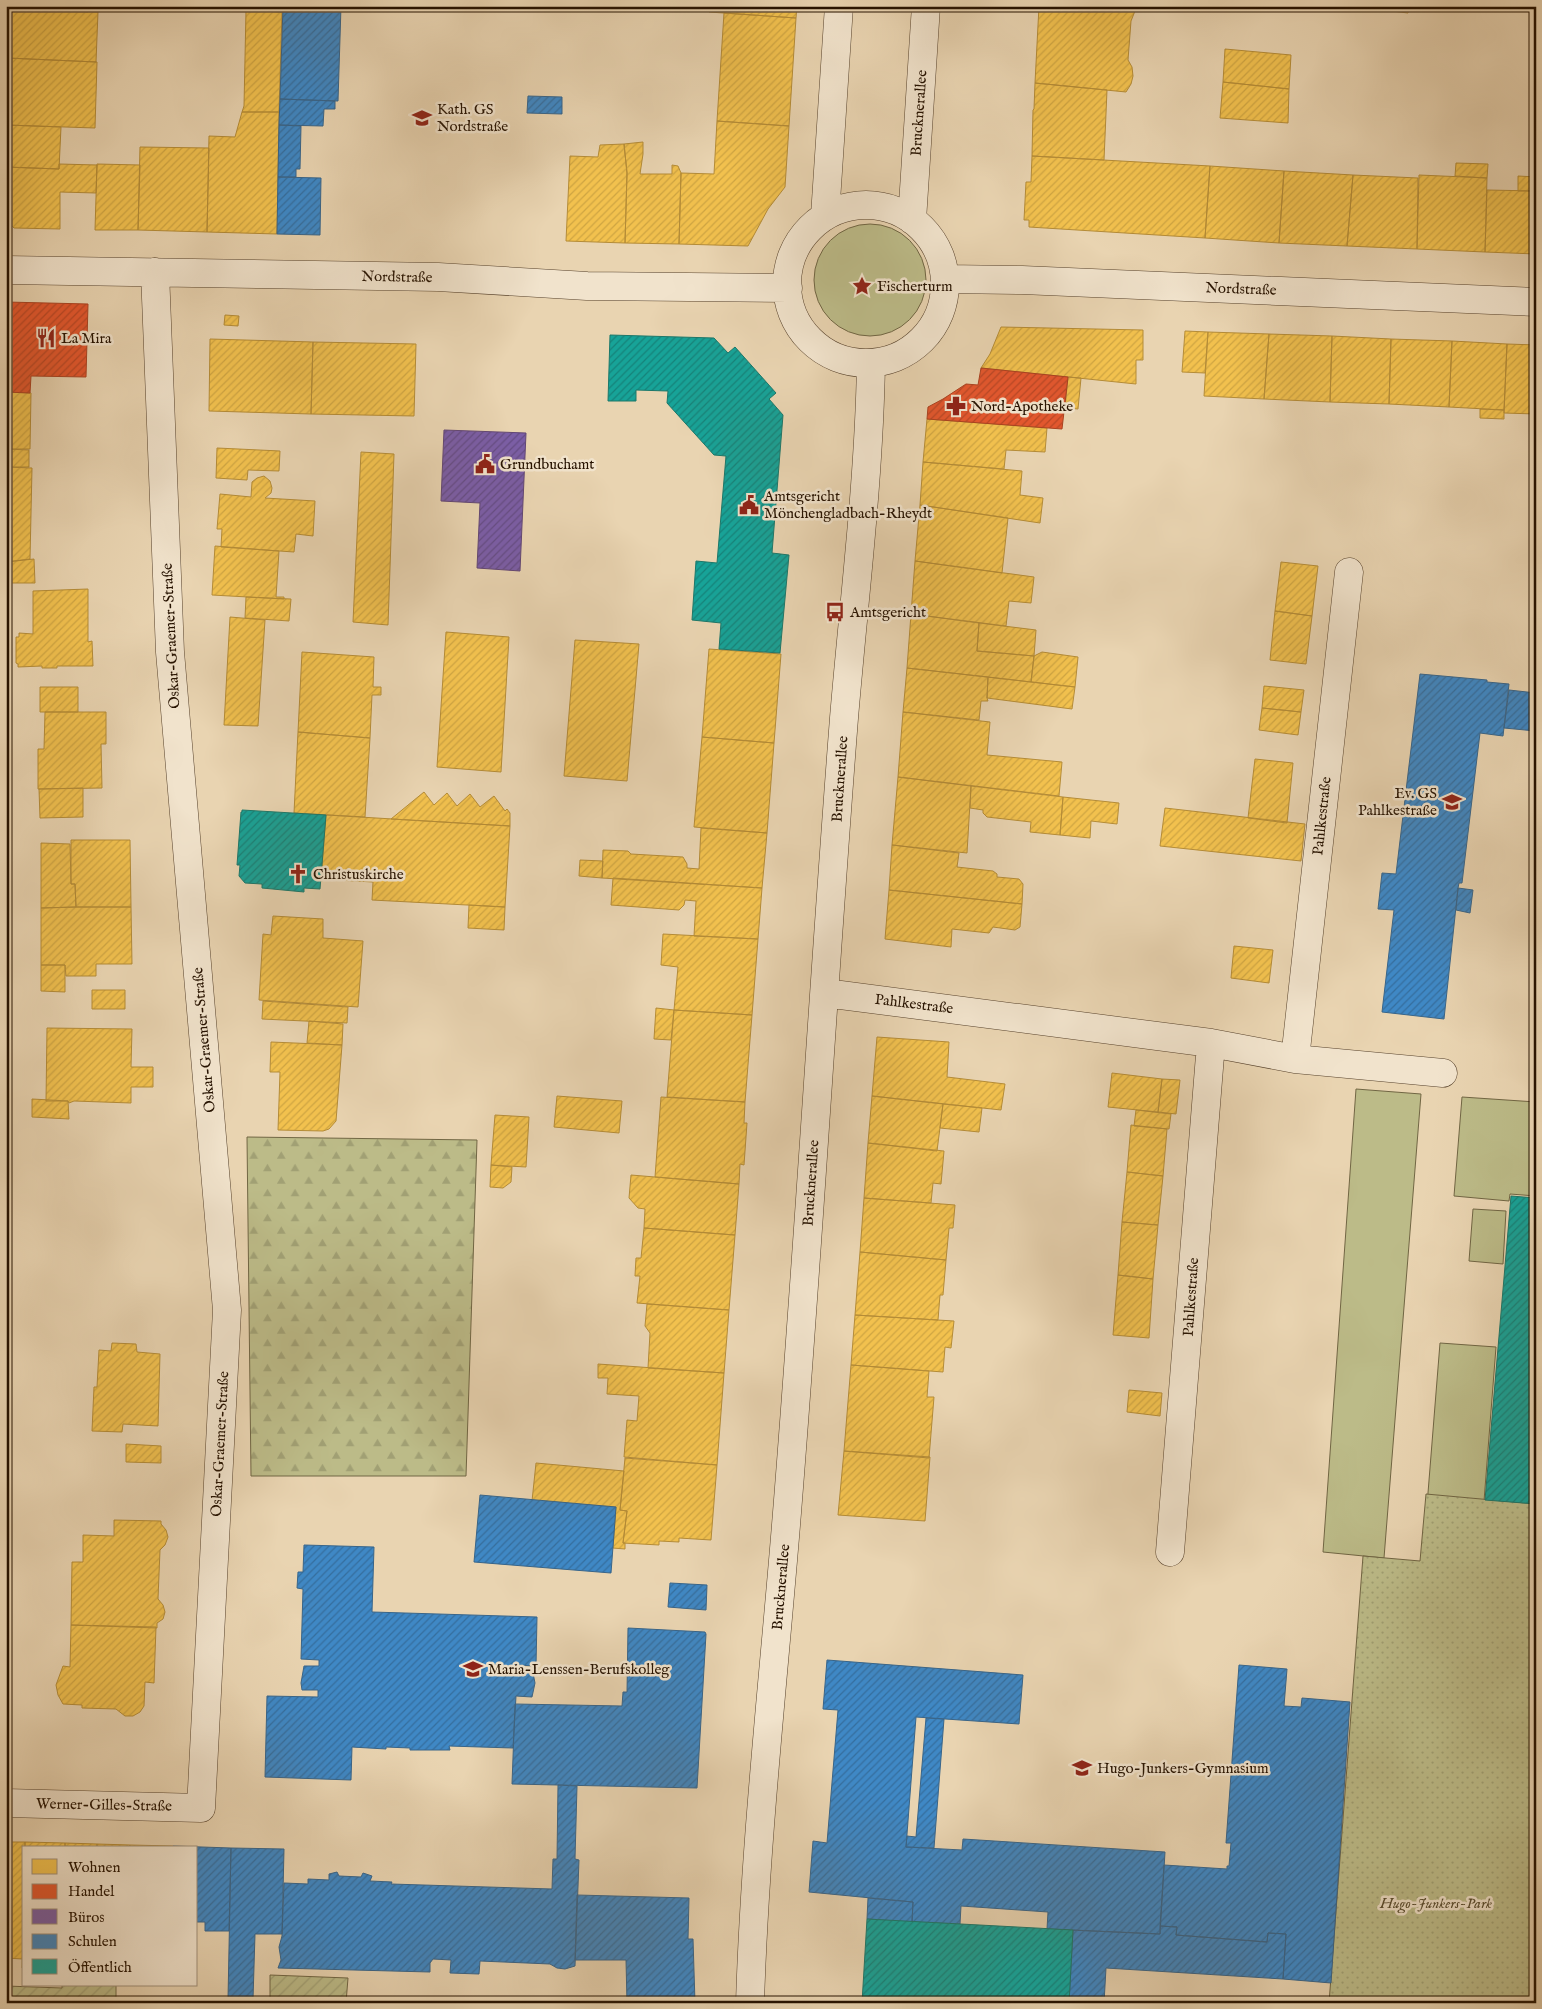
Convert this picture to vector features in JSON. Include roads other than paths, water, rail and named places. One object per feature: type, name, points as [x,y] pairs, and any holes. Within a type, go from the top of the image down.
[{"type":"street","points":[[825,216],[839,6]]},
{"type":"street","name":"Brucknerallee","points":[[912,220],[926,6]]},
{"type":"street","points":[[865,204],[890,209],[912,220],[929,236],[937,249],[945,279],[943,303],[933,326],[917,345],[895,358],[871,363],[845,360],[822,350],[803,333],[791,310],[788,288],[789,264],[797,245],[809,228],[825,216],[844,208],[865,204]]},
{"type":"street","name":"Nordstraße","points":[[6,270],[438,277],[587,286],[788,288]]},
{"type":"street","name":"Oskar-Graemer-Straße","points":[[156,272],[170,652],[228,1310],[201,1808]]},
{"type":"street","name":"Nordstraße","points":[[945,279],[1022,280],[1536,302]]},
{"type":"street","name":"Brucknerallee","points":[[750,2003],[752,1924],[758,1840],[786,1526],[844,717],[870,425],[871,363]]},
{"type":"street","name":"Pahlkestraße","points":[[1295,1060],[1349,572]]},
{"type":"street","name":"Pahlkestraße","points":[[825,993],[1211,1043],[1295,1060],[1443,1073]]},
{"type":"street","name":"Pahlkestraße","points":[[1170,1552],[1211,1043]]},
{"type":"street","name":"Werner-Gilles-Straße","points":[[6,1803],[201,1808]]},
{"type":"place","name":"Kath. GS Nordstraße","points":[[422,118]]},
{"type":"place","name":"Fischerturm","points":[[862,286]]},
{"type":"place","name":"La Mira","points":[[46,338]]},
{"type":"place","name":"Nord-Apotheke","points":[[956,406]]},
{"type":"place","name":"Grundbuchamt","points":[[485,464]]},
{"type":"place","name":"Amtsgericht Mönchengladbach-Rheydt","points":[[749,505]]},
{"type":"place","name":"Amtsgericht","points":[[835,612]]},
{"type":"place","name":"Ev. GS Pahlkestraße","points":[[1452,802]]},
{"type":"place","name":"Christuskirche","points":[[298,874]]},
{"type":"place","name":"Maria-Lenssen-Berufskolleg","points":[[473,1669]]},
{"type":"place","name":"Hugo-Junkers-Gymnasium","points":[[1082,1768]]},
{"type":"park label","name":"Hugo-Junkers-Park","points":[[1436,1903]]}]
